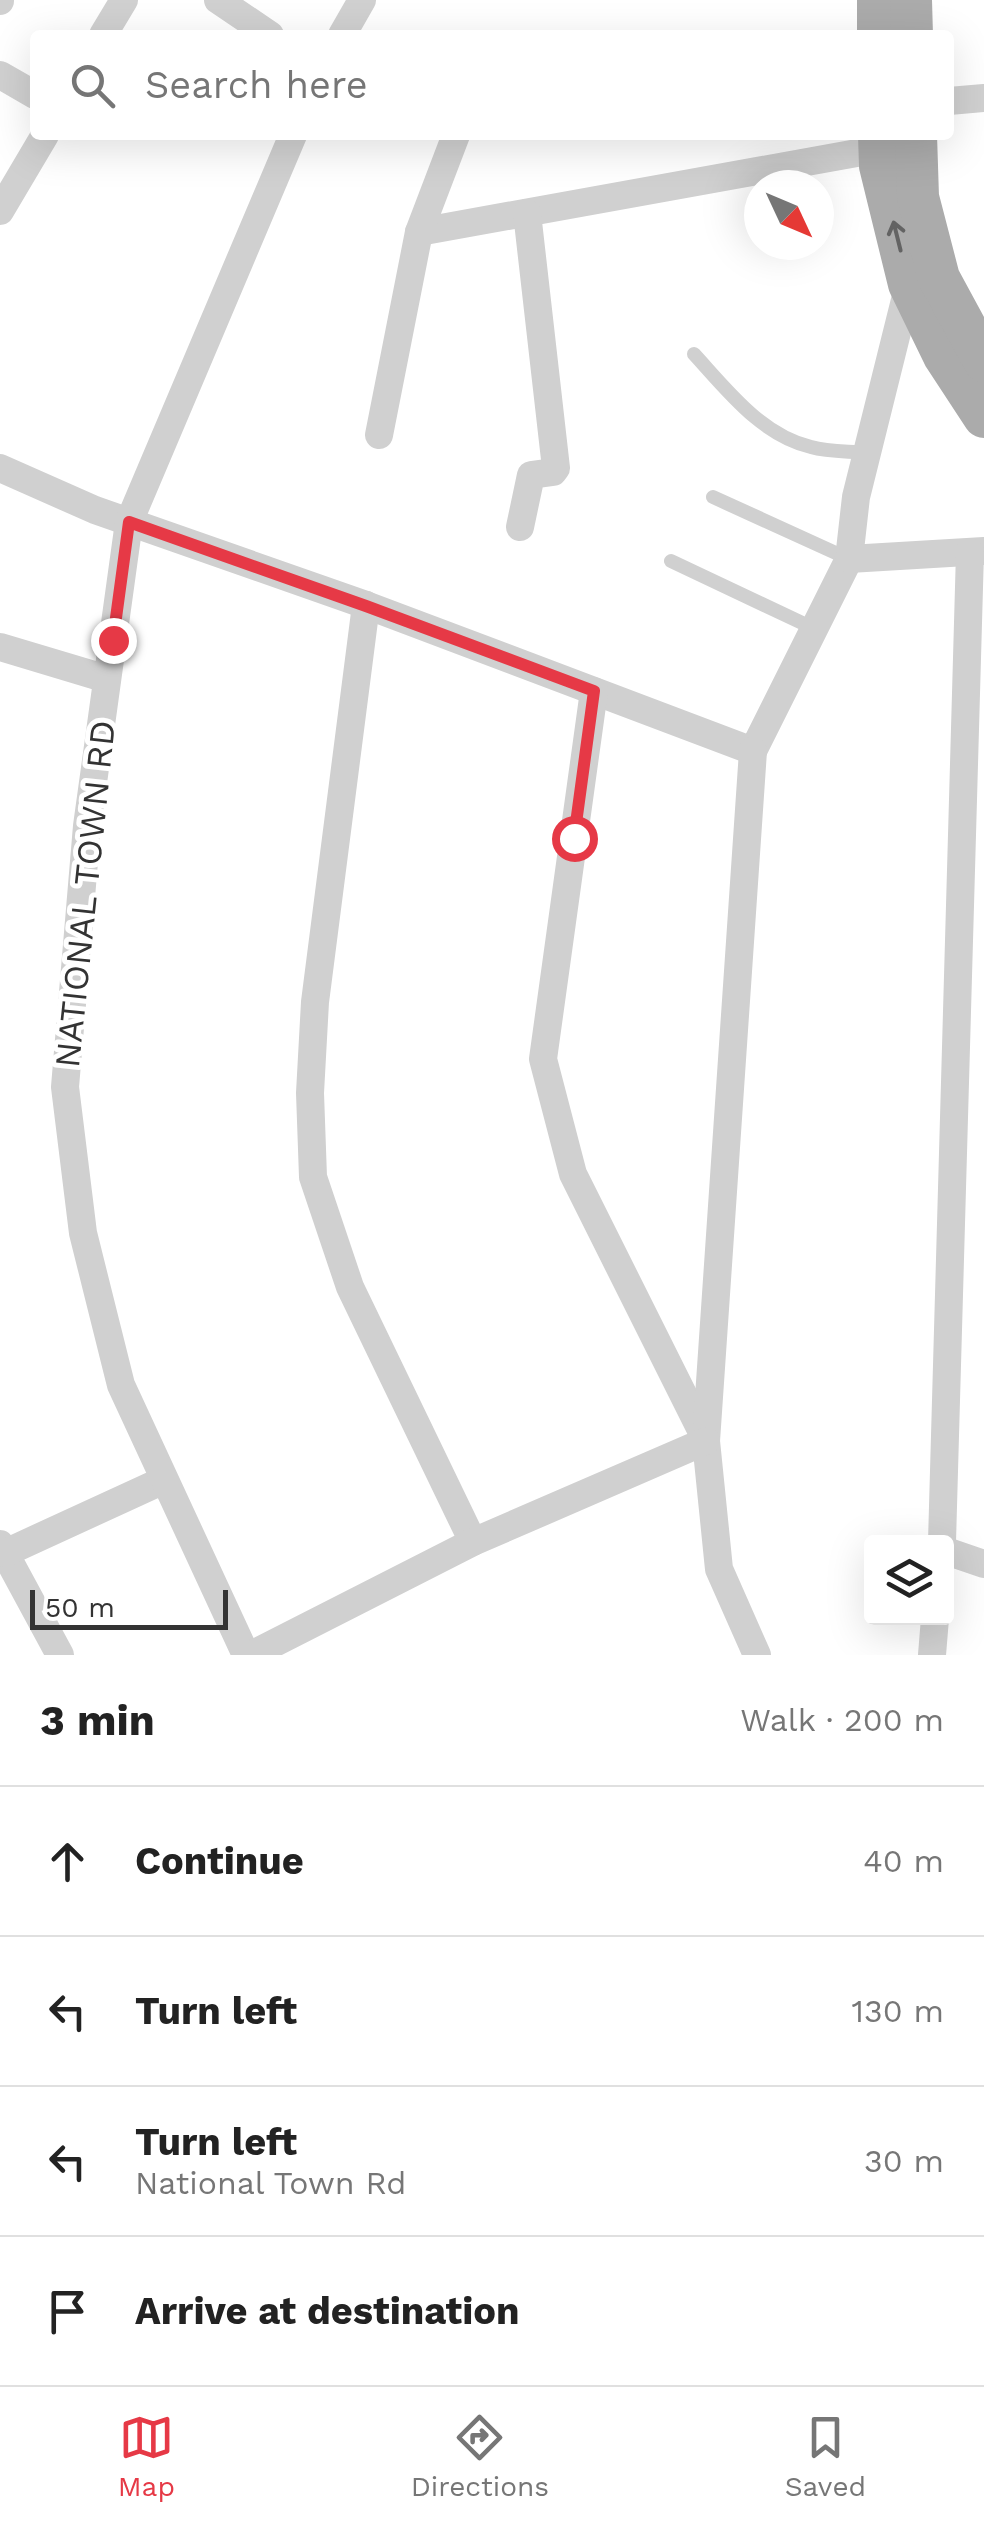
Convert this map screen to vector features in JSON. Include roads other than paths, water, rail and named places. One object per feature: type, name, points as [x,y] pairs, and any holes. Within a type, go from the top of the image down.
[{"type":"main road","points":[[878,0],[878,30]]},
{"type":"main road","points":[[911,0],[912,30]]},
{"type":"main road","points":[[891,140],[880,166],[909,284],[944,356],[984,416]]},
{"type":"main road","points":[[891,140],[918,197],[939,278],[984,362]]},
{"type":"street","points":[[106,30],[124,0]]},
{"type":"street","points":[[218,0],[263,30]]},
{"type":"street","points":[[345,30],[362,0]]},
{"type":"street","points":[[0,75],[30,93]]},
{"type":"street","points":[[954,101],[984,98]]},
{"type":"street","points":[[0,210],[41,140]]},
{"type":"street","name":"NATIONAL TOWN RD","points":[[249,1655],[120,1385],[82,1233],[65,1087],[88,826],[129,522],[291,140]]},
{"type":"street","points":[[378,435],[420,232],[454,140]]},
{"type":"street","points":[[420,232],[891,140]]},
{"type":"street","points":[[520,527],[531,475],[553,472],[556,468],[526,212]]},
{"type":"street","points":[[747,1652],[719,1569],[706,1441],[753,751],[849,560],[856,498],[909,284]]},
{"type":"street","points":[[0,468],[129,522],[753,751]]},
{"type":"street","points":[[849,560],[977,552],[942,1535]]},
{"type":"street","points":[[366,606],[316,1002],[310,1093],[313,1177],[350,1287],[472,1542]]},
{"type":"street","points":[[0,647],[107,679]]},
{"type":"street","points":[[594,691],[543,1059],[573,1174],[706,1441]]},
{"type":"street","points":[[249,1655],[472,1542],[706,1441]]},
{"type":"street","points":[[60,1655],[2,1549],[164,1480]]},
{"type":"street","points":[[954,1553],[984,1564]]},
{"type":"street","points":[[932,1655],[934,1625]]},
{"type":"lane","points":[[694,354],[750,414],[776,431],[810,447],[867,453]]},
{"type":"lane","points":[[713,498],[849,560]]},
{"type":"lane","points":[[671,561],[815,629]]}]
